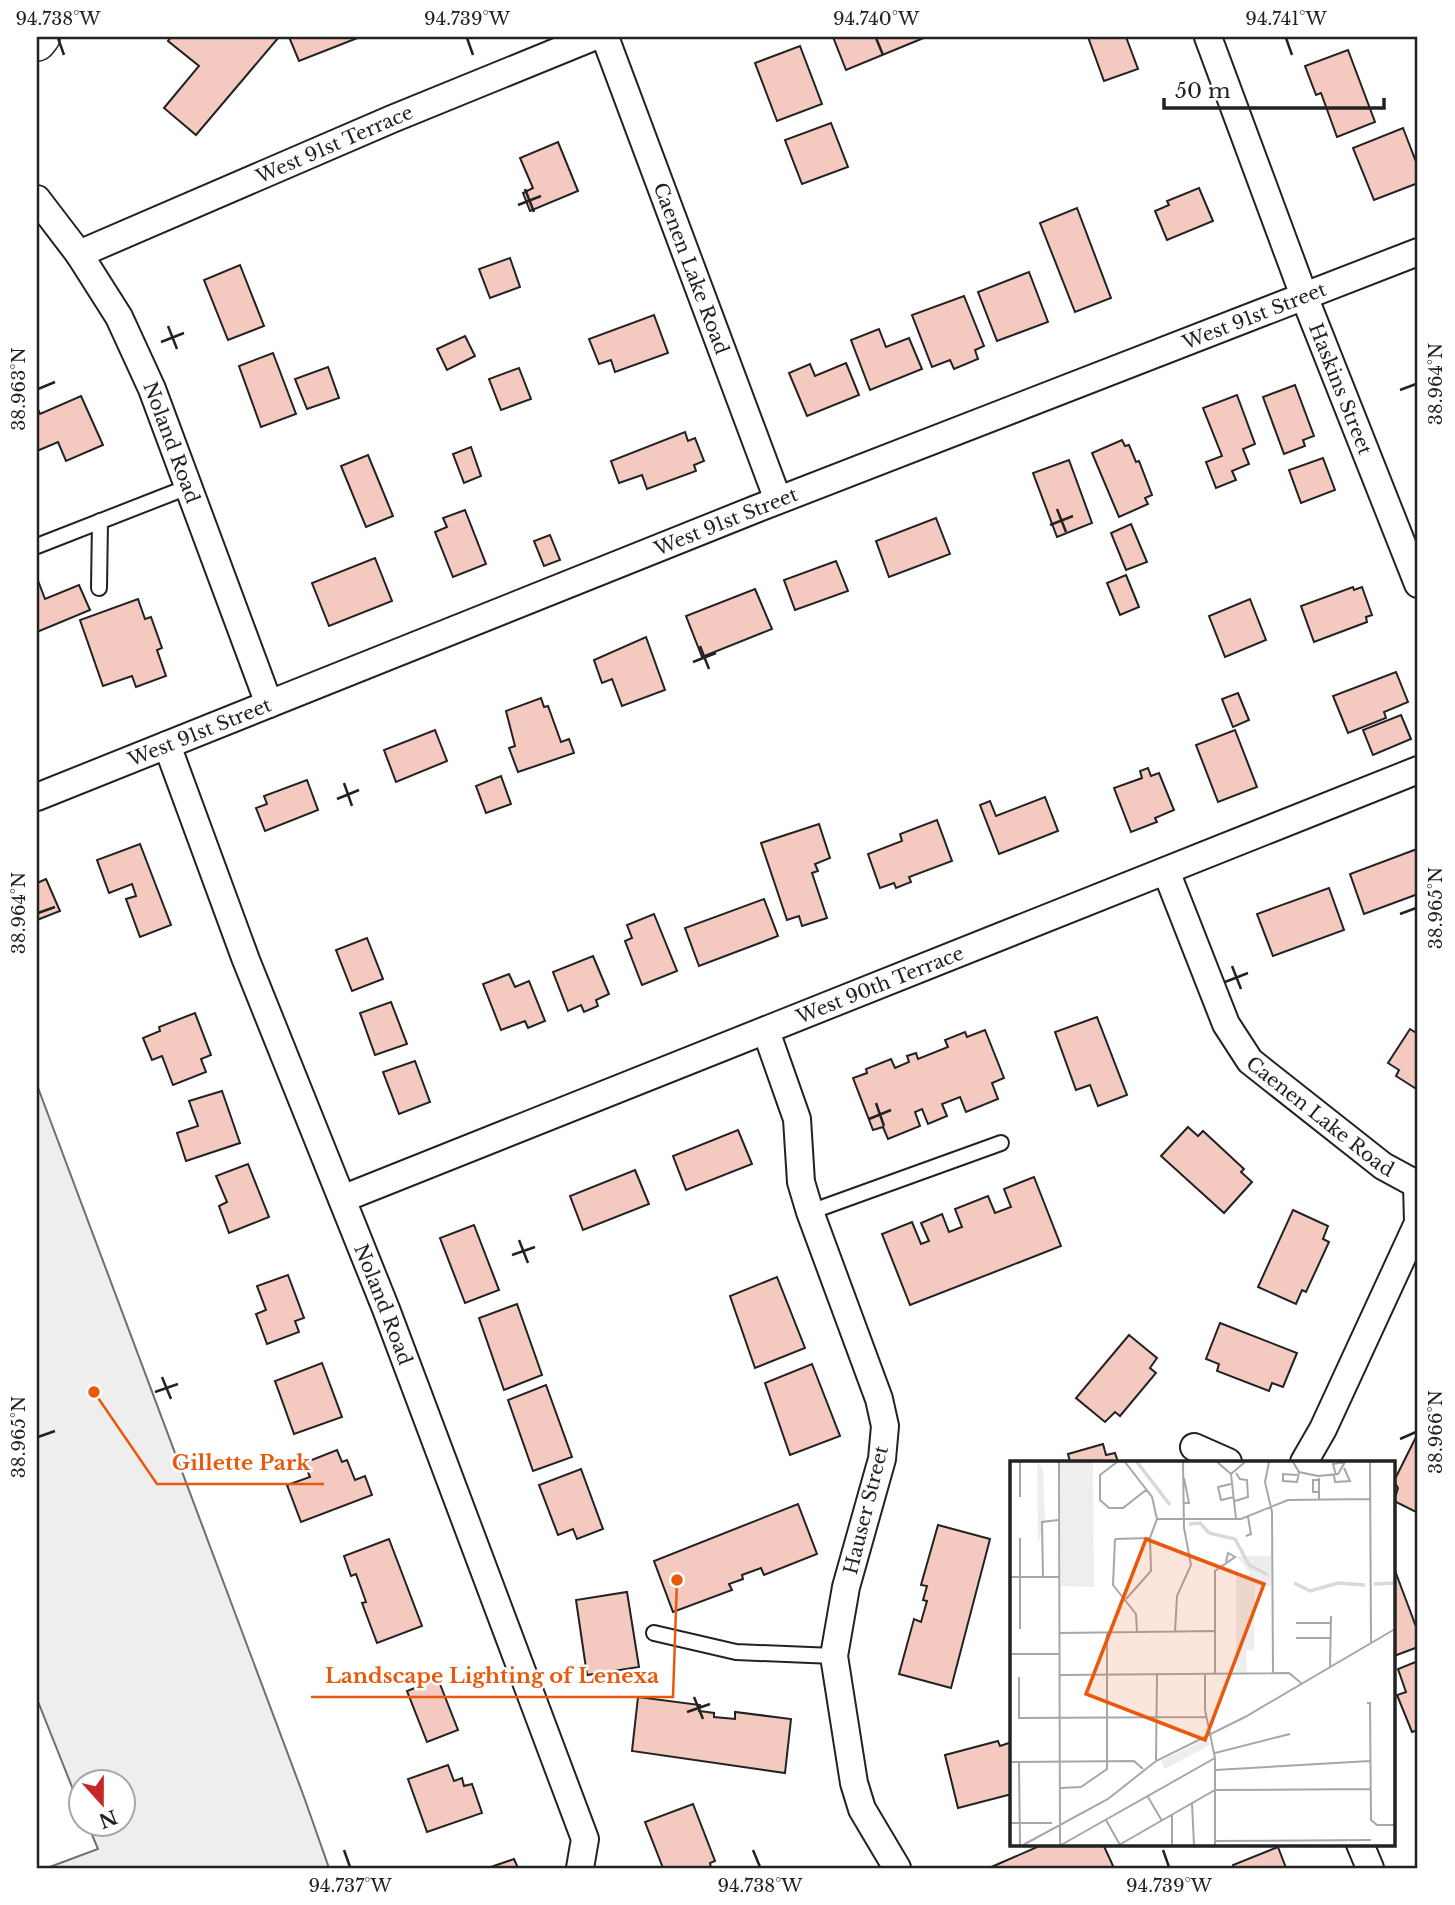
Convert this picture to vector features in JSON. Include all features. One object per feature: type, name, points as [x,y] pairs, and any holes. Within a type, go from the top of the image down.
[{"type":"main road","points":[[37,41],[41,37]]},
{"type":"street","name":"West 91st Terrace","points":[[79,254],[392,119],[593,37]]},
{"type":"street","name":"Caenen Lake Road","points":[[605,37],[778,500]]},
{"type":"street","name":"Haskins Street","points":[[1208,37],[1304,296],[1418,584]]},
{"type":"street","name":"Noland Road","points":[[37,199],[79,254],[119,317],[152,390],[269,704]]},
{"type":"street","name":"West 91st Street","points":[[37,797],[778,500],[1418,251]]},
{"type":"street","name":"Noland Road","points":[[167,745],[246,960],[437,1443],[585,1839],[580,1868]]},
{"type":"street","name":"West 90th Terrace","points":[[342,1199],[1418,770]]},
{"type":"street","name":"Caenen Lake Road","points":[[1166,871],[1226,1024],[1250,1061],[1383,1166],[1417,1185],[1418,1223],[1323,1429],[1305,1461]]},
{"type":"street","name":"Hauser Street","points":[[766,1031],[797,1119],[801,1182],[810,1212],[879,1399],[885,1426],[882,1459],[846,1587],[834,1656],[854,1783],[862,1809],[897,1868]]},
{"type":"street","points":[[1194,1447],[1226,1461]]},
{"type":"street","points":[[1361,1846],[1370,1868]]},
{"type":"lane","points":[[37,546],[188,486]]},
{"type":"lane","points":[[99,588],[100,521]]},
{"type":"lane","points":[[810,1212],[1001,1143]]},
{"type":"lane","points":[[654,1633],[736,1652],[834,1656]]},
{"type":"shaded area","points":[[37,1085],[329,1868],[47,1868],[98,1849],[94,1839],[136,1839],[136,1769],[66,1769],[66,1772],[37,1699]]},
{"type":"building","points":[[171,37],[279,37],[196,135],[164,108],[199,66],[168,41]]},
{"type":"building","points":[[289,37],[360,37],[299,61]]},
{"type":"building","points":[[833,37],[926,37],[846,70]]},
{"type":"building","points":[[1088,37],[1126,37],[1138,69],[1104,81]]},
{"type":"building","points":[[800,46],[822,104],[777,121],[755,63]]},
{"type":"building","points":[[1348,50],[1375,122],[1337,137],[1321,93],[1316,95],[1305,66]]},
{"type":"building","points":[[831,123],[848,167],[802,184],[785,140]]},
{"type":"building","points":[[1403,128],[1418,167],[1418,183],[1374,200],[1353,148]]},
{"type":"building","points":[[558,142],[578,191],[530,211],[523,193],[533,188],[520,158]]},
{"type":"building","points":[[1199,188],[1213,221],[1167,240],[1155,211],[1169,205],[1167,201]]},
{"type":"building","points":[[1077,208],[1111,298],[1075,312],[1040,223]]},
{"type":"building","points":[[510,258],[520,287],[490,298],[479,269]]},
{"type":"building","points":[[240,265],[264,326],[228,340],[204,280]]},
{"type":"building","points":[[1029,272],[1048,322],[997,341],[978,292]]},
{"type":"building","points":[[964,296],[984,346],[975,350],[978,359],[954,369],[950,360],[932,367],[912,315]]},
{"type":"building","points":[[654,315],[668,353],[615,372],[611,360],[599,364],[589,339]]},
{"type":"building","points":[[879,329],[886,347],[909,338],[922,369],[870,390],[851,340]]},
{"type":"building","points":[[465,336],[475,356],[447,370],[437,349]]},
{"type":"building","points":[[273,353],[296,414],[261,427],[239,366]]},
{"type":"building","points":[[846,363],[859,395],[807,416],[789,373],[810,364],[815,376]]},
{"type":"building","points":[[328,367],[339,398],[307,409],[295,379]]},
{"type":"building","points":[[519,368],[531,399],[501,410],[489,379]]},
{"type":"building","points":[[1295,385],[1314,436],[1303,440],[1305,446],[1284,454],[1263,397]]},
{"type":"building","points":[[1237,395],[1255,444],[1243,449],[1249,464],[1232,471],[1236,480],[1216,488],[1206,462],[1222,456],[1203,408]]},
{"type":"building","points":[[81,396],[103,445],[66,461],[58,442],[37,451],[37,407],[40,414]]},
{"type":"building","points":[[685,432],[688,441],[695,438],[704,461],[694,465],[696,471],[647,489],[642,475],[619,483],[611,461]]},
{"type":"building","points":[[1122,440],[1125,446],[1129,445],[1136,462],[1139,461],[1152,495],[1145,498],[1148,504],[1119,517],[1092,453]]},
{"type":"building","points":[[471,447],[481,476],[464,483],[453,454]]},
{"type":"building","points":[[368,455],[393,516],[366,527],[341,466]]},
{"type":"building","points":[[1323,458],[1335,490],[1301,503],[1289,470]]},
{"type":"building","points":[[1069,460],[1092,523],[1057,537],[1033,473]]},
{"type":"building","points":[[465,510],[486,564],[453,577],[435,532],[447,527],[443,518]]},
{"type":"building","points":[[936,518],[950,554],[889,577],[876,541]]},
{"type":"building","points":[[1131,524],[1147,562],[1126,570],[1111,533]]},
{"type":"building","points":[[550,535],[560,560],[544,566],[534,541]]},
{"type":"building","points":[[375,558],[392,601],[329,626],[312,583]]},
{"type":"building","points":[[836,561],[848,591],[795,610],[784,580]]},
{"type":"building","points":[[1126,575],[1139,607],[1120,615],[1107,583]]},
{"type":"building","points":[[37,578],[45,599],[79,585],[90,610],[37,632]]},
{"type":"building","points":[[1353,587],[1354,590],[1362,587],[1372,615],[1366,617],[1367,622],[1314,642],[1301,606]]},
{"type":"building","points":[[755,589],[772,629],[702,657],[686,616]]},
{"type":"building","points":[[138,599],[145,619],[151,617],[162,648],[157,650],[166,676],[136,687],[132,676],[103,686],[80,620]]},
{"type":"building","points":[[1250,599],[1266,640],[1225,657],[1209,616]]},
{"type":"building","points":[[646,637],[665,690],[622,706],[612,679],[602,683],[594,660]]},
{"type":"building","points":[[1396,672],[1408,702],[1384,712],[1386,718],[1348,733],[1333,696]]},
{"type":"building","points":[[1238,693],[1249,720],[1233,727],[1222,699]]},
{"type":"building","points":[[541,698],[544,707],[548,706],[561,742],[569,739],[574,753],[518,772],[509,748],[515,746],[506,711]]},
{"type":"building","points":[[1401,715],[1411,739],[1373,755],[1363,730]]},
{"type":"building","points":[[435,730],[447,761],[396,782],[384,750]]},
{"type":"building","points":[[1235,730],[1257,787],[1218,802],[1196,745]]},
{"type":"building","points":[[1148,768],[1151,776],[1159,773],[1174,810],[1155,818],[1157,822],[1131,832],[1114,788],[1142,778],[1140,771]]},
{"type":"building","points":[[501,776],[511,804],[486,813],[476,786]]},
{"type":"building","points":[[307,780],[318,810],[265,831],[256,808],[267,804],[264,796]]},
{"type":"building","points":[[1045,797],[1058,831],[999,854],[980,805],[990,801],[996,816]]},
{"type":"building","points":[[937,820],[952,861],[909,877],[911,882],[896,888],[894,883],[880,888],[868,854],[902,841],[900,834]]},
{"type":"building","points":[[819,824],[830,858],[815,864],[818,871],[812,873],[827,918],[802,926],[799,916],[787,920],[761,843]]},
{"type":"building","points":[[140,844],[171,925],[140,937],[126,899],[136,896],[132,884],[109,893],[97,860]]},
{"type":"building","points":[[1417,849],[1418,894],[1364,914],[1350,874]]},
{"type":"building","points":[[46,879],[60,911],[37,920],[37,883]]},
{"type":"building","points":[[1329,888],[1344,930],[1273,956],[1257,914]]},
{"type":"building","points":[[764,899],[778,936],[699,966],[685,928]]},
{"type":"building","points":[[654,914],[677,971],[642,985],[625,941],[632,938],[627,925]]},
{"type":"building","points":[[367,938],[383,979],[352,991],[336,950]]},
{"type":"building","points":[[593,956],[609,994],[596,1000],[598,1006],[584,1012],[581,1005],[568,1011],[553,972]]},
{"type":"building","points":[[509,974],[515,987],[529,981],[545,1021],[528,1028],[525,1021],[501,1030],[483,984]]},
{"type":"building","points":[[391,1002],[407,1044],[375,1055],[360,1013]]},
{"type":"building","points":[[195,1013],[211,1055],[201,1059],[206,1072],[173,1085],[162,1056],[152,1060],[143,1038],[160,1031],[159,1027]]},
{"type":"building","points":[[1097,1017],[1127,1095],[1098,1106],[1090,1085],[1076,1090],[1055,1032]]},
{"type":"building","points":[[1410,1029],[1418,1034],[1418,1090],[1396,1076],[1399,1070],[1388,1063]]},
{"type":"building","points":[[985,1030],[1004,1078],[992,1083],[998,1099],[966,1112],[960,1097],[942,1104],[947,1116],[928,1124],[922,1109],[915,1112],[920,1126],[888,1139],[883,1127],[873,1130],[853,1078],[867,1073],[866,1069],[891,1059],[895,1068],[909,1062],[907,1056],[916,1053],[918,1059],[948,1047],[945,1040],[965,1032],[967,1037]]},
{"type":"building","points":[[415,1061],[430,1102],[399,1114],[383,1072]]},
{"type":"building","points":[[222,1091],[240,1143],[186,1161],[177,1133],[198,1126],[189,1101]]},
{"type":"building","points":[[1188,1127],[1198,1136],[1203,1131],[1244,1169],[1241,1172],[1252,1182],[1224,1213],[1161,1156]]},
{"type":"building","points":[[738,1130],[752,1164],[686,1190],[673,1156]]},
{"type":"building","points":[[248,1164],[269,1217],[229,1233],[219,1206],[227,1202],[216,1176]]},
{"type":"building","points":[[635,1170],[649,1204],[583,1230],[570,1196]]},
{"type":"building","points":[[1034,1177],[1061,1246],[910,1305],[882,1234],[912,1222],[921,1244],[929,1241],[921,1223],[942,1214],[949,1232],[962,1227],[955,1209],[988,1196],[995,1213],[1011,1207],[1004,1189]]},
{"type":"building","points":[[1293,1210],[1328,1226],[1323,1239],[1329,1242],[1306,1292],[1302,1290],[1296,1304],[1258,1287]]},
{"type":"building","points":[[474,1225],[499,1290],[465,1303],[440,1238]]},
{"type":"building","points":[[288,1275],[304,1318],[295,1321],[299,1332],[267,1344],[256,1314],[266,1310],[257,1286]]},
{"type":"building","points":[[777,1277],[805,1348],[755,1368],[730,1296]]},
{"type":"building","points":[[517,1304],[542,1375],[504,1390],[479,1318]]},
{"type":"building","points":[[1220,1323],[1297,1353],[1283,1387],[1272,1383],[1269,1391],[1217,1371],[1219,1364],[1206,1359]]},
{"type":"building","points":[[1129,1335],[1157,1358],[1150,1368],[1156,1373],[1120,1416],[1115,1412],[1105,1422],[1076,1398]]},
{"type":"building","points":[[322,1363],[342,1417],[294,1434],[275,1381]]},
{"type":"building","points":[[812,1364],[840,1436],[790,1455],[765,1383]]},
{"type":"building","points":[[546,1385],[572,1457],[533,1471],[508,1400]]},
{"type":"building","points":[[1417,1435],[1418,1513],[1396,1502],[1396,1477]]},
{"type":"building","points":[[1103,1444],[1106,1455],[1115,1453],[1118,1461],[1070,1461],[1068,1454]]},
{"type":"building","points":[[337,1450],[342,1462],[347,1460],[355,1480],[365,1476],[372,1495],[301,1522],[287,1485],[310,1477],[304,1463]]},
{"type":"building","points":[[581,1469],[603,1529],[577,1539],[573,1529],[558,1535],[539,1485]]},
{"type":"building","points":[[798,1504],[817,1554],[764,1575],[761,1568],[742,1575],[743,1579],[729,1584],[732,1590],[673,1612],[654,1561]]},
{"type":"building","points":[[938,1525],[990,1539],[951,1688],[899,1674],[914,1619],[921,1622],[927,1601],[923,1600],[927,1586],[921,1585]]},
{"type":"building","points":[[389,1539],[422,1626],[377,1643],[362,1603],[366,1602],[356,1574],[351,1576],[344,1556]]},
{"type":"building","points":[[1396,1573],[1418,1632],[1418,1647],[1396,1655]]},
{"type":"building","points":[[627,1592],[639,1667],[587,1675],[576,1600]]},
{"type":"building","points":[[1418,1661],[1418,1730],[1412,1732],[1397,1695],[1406,1692],[1398,1669]]},
{"type":"building","points":[[438,1679],[458,1730],[427,1742],[407,1691]]},
{"type":"building","points":[[638,1697],[700,1705],[699,1711],[714,1713],[714,1717],[735,1719],[735,1712],[791,1719],[785,1773],[632,1751]]},
{"type":"building","points":[[998,1741],[1000,1746],[1010,1743],[1010,1795],[958,1808],[945,1755]]},
{"type":"building","points":[[448,1765],[454,1781],[462,1778],[464,1786],[472,1784],[482,1813],[427,1832],[408,1779]]},
{"type":"building","points":[[693,1804],[715,1861],[710,1863],[711,1868],[663,1868],[645,1822]]},
{"type":"building","points":[[1039,1846],[1104,1846],[1114,1868],[989,1868]]},
{"type":"building","points":[[1278,1847],[1286,1868],[1234,1868],[1233,1865]]},
{"type":"building","points":[[514,1859],[518,1868],[488,1868]]},
{"type":"place","name":"Gillette Park","points":[[94,1392]]},
{"type":"place","name":"Landscape Lighting of Lenexa","points":[[677,1580]]}]
